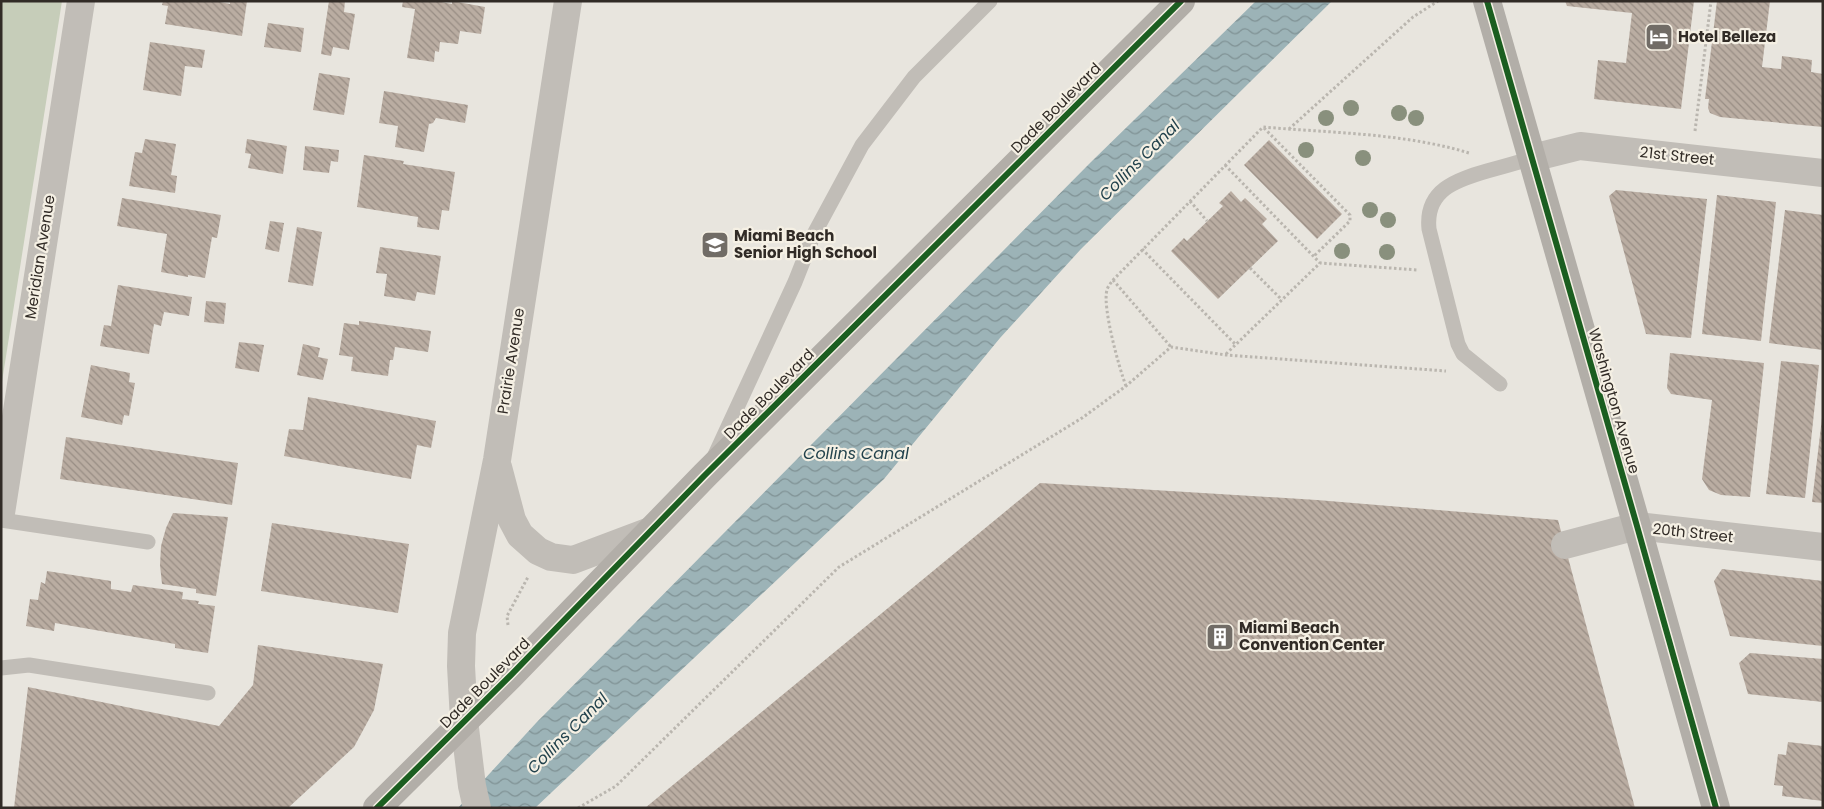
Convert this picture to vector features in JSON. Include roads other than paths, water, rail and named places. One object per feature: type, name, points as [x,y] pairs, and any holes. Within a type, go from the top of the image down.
[{"type":"main road","name":"Dade Boulevard","points":[[378,808],[510,676],[650,531],[1181,1]]},
{"type":"main road","name":"Washington Avenue","points":[[1487,1],[1638,526],[1716,808]]},
{"type":"street","name":"Meridian Avenue","points":[[1,513],[81,1]]},
{"type":"street","name":"Prairie Avenue","points":[[475,797],[464,720],[460,666],[462,633],[497,460],[568,1]]},
{"type":"street","name":"21st Street","points":[[1532,158],[1580,146],[1823,173]]},
{"type":"street","points":[[497,460],[512,520],[520,535],[538,551],[551,557],[573,560],[650,531]]},
{"type":"street","name":"20th Street","points":[[1565,545],[1638,526],[1823,547]]},
{"type":"lane","points":[[706,475],[795,282],[814,234],[862,145],[914,77],[990,1]]},
{"type":"lane","points":[[1500,384],[1468,358],[1461,349],[1438,264],[1428,217],[1431,206],[1438,194],[1448,186],[1469,176],[1532,158]]},
{"type":"lane","points":[[1,520],[148,542]]},
{"type":"lane","points":[[1,668],[29,665],[208,693]]},
{"type":"water","name":"Collins Canal","points":[[1256,1],[1332,1],[1081,249],[1000,338],[884,479],[535,808],[458,808],[536,723],[1091,162]]},
{"type":"place","name":"Hotel Belleza","points":[[1659,37]]},
{"type":"place","name":"Miami Beach Senior High School","points":[[715,245]]},
{"type":"place","name":"Miami Beach Convention Center","points":[[1220,637]]}]
